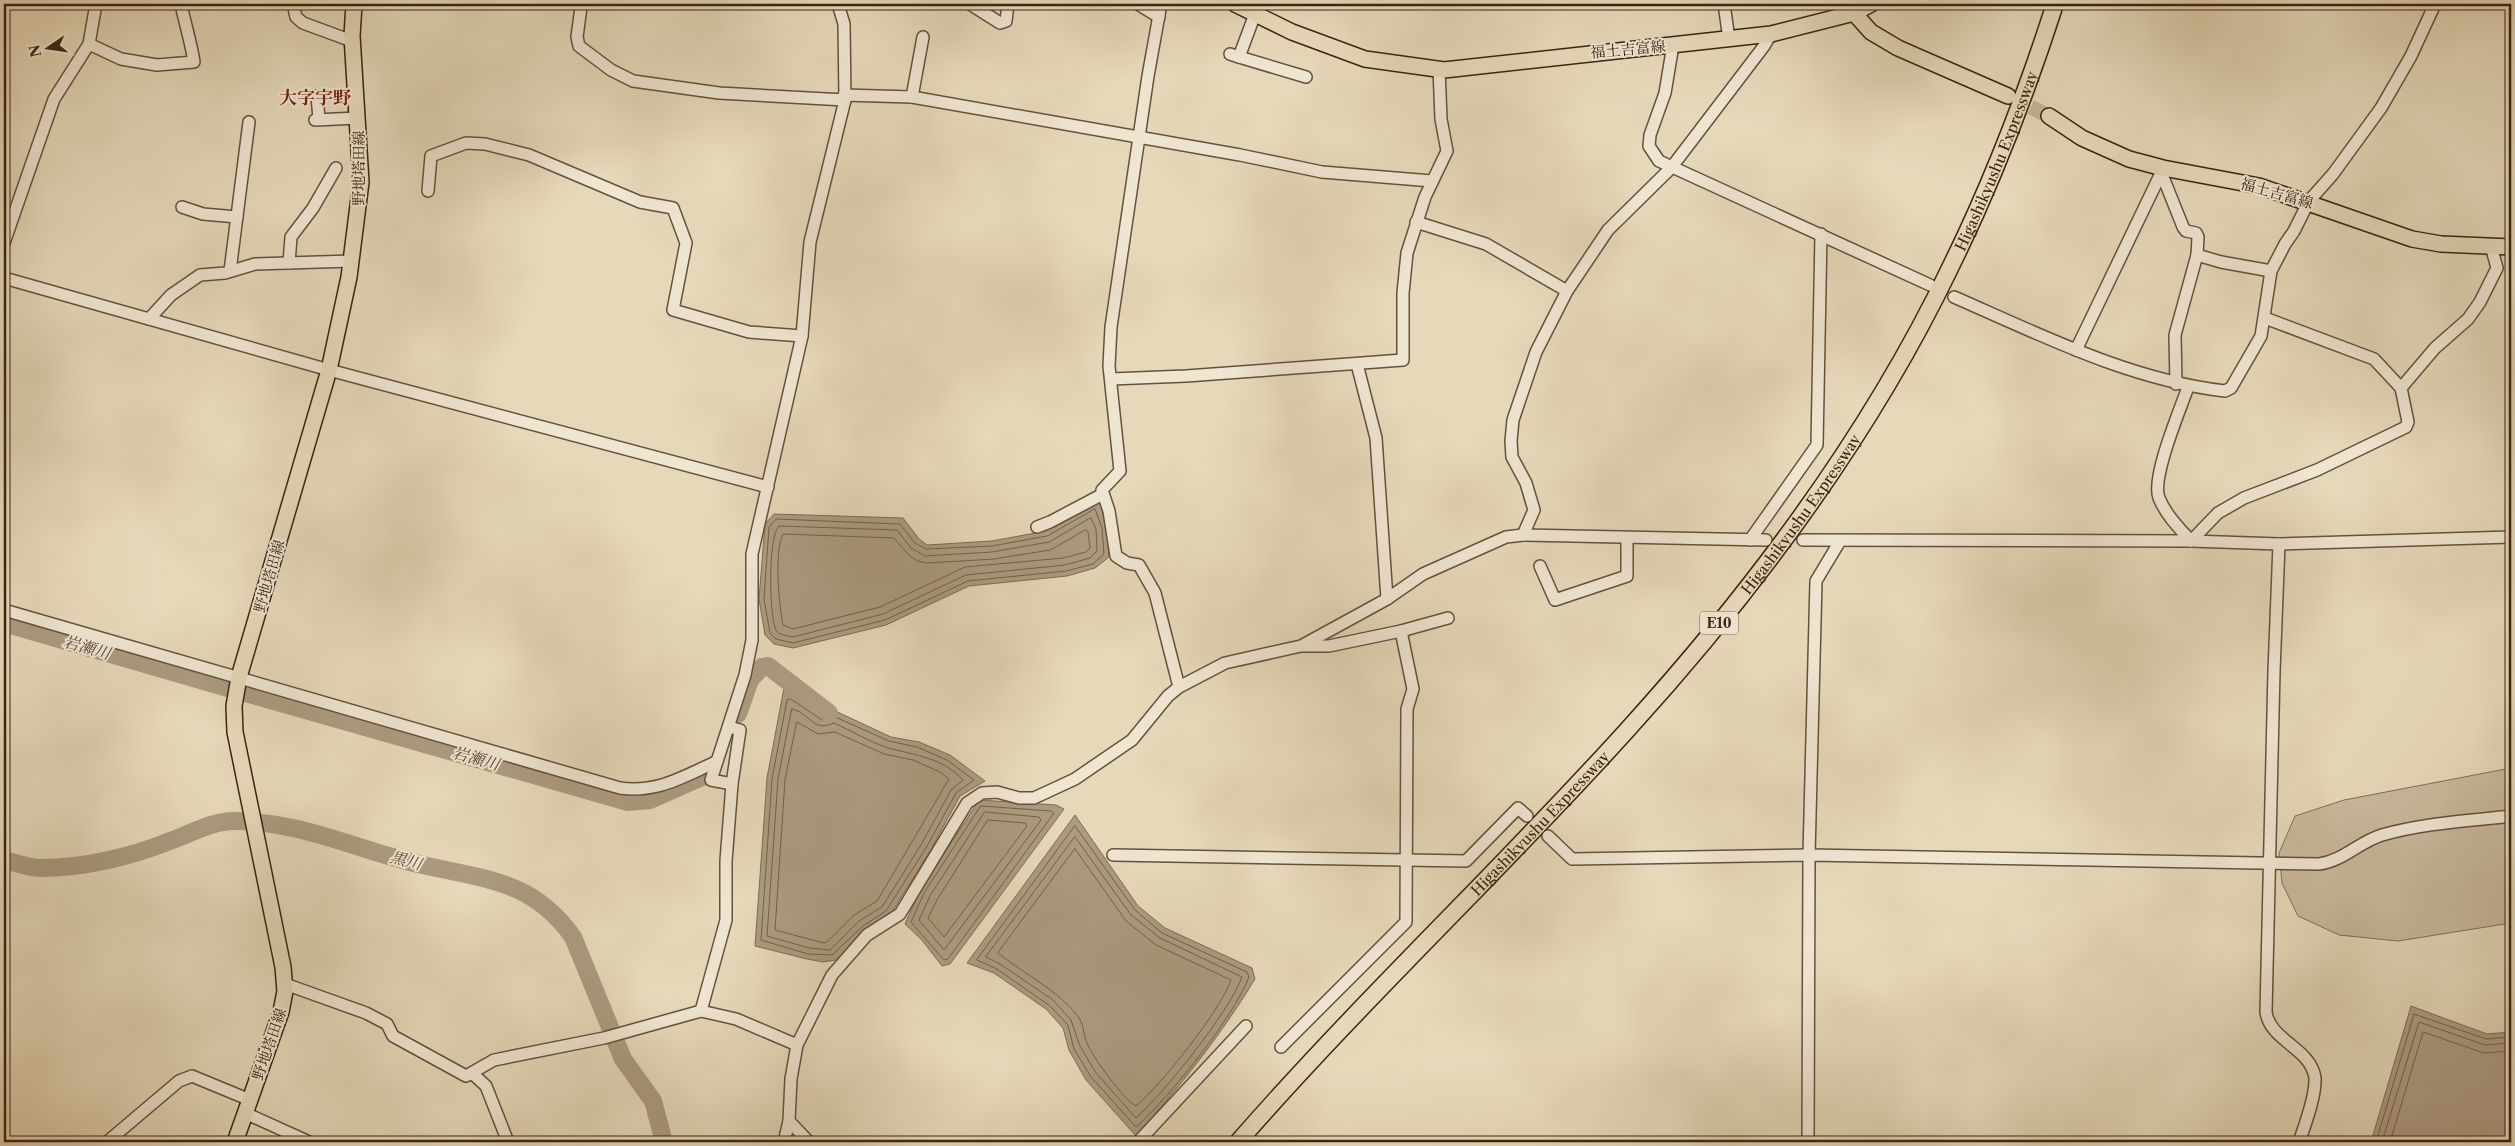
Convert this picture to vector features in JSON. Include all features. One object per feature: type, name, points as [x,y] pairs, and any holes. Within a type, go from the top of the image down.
[{"type":"highway","name":"Higashikyushu Expressway","points":[[1238,1142],[1359,1010],[1534,831],[1630,728],[1733,606],[1793,527],[1871,411],[1949,270],[2009,136],[2055,4]]},
{"type":"main road","name":"野地塔田線","points":[[235,1142],[279,1020],[285,984],[235,732],[234,706],[239,677],[329,370],[341,322],[352,260],[361,182],[352,42],[354,4]]},
{"type":"main road","name":"福土吉富線","points":[[1235,4],[1292,32],[1365,59],[1439,69],[1771,34],[1854,13],[1871,4]]},
{"type":"main road","points":[[1854,13],[1871,32],[1898,48],[2008,96]]},
{"type":"main road","name":"福土吉富線","points":[[2049,116],[2082,138],[2129,159],[2162,170],[2260,186],[2309,201],[2412,239],[2441,244],[2511,247]]},
{"type":"street","points":[[4,243],[54,99],[89,44],[96,4]]},
{"type":"street","points":[[89,44],[121,59],[157,64],[194,62],[190,36],[186,30],[181,4]]},
{"type":"street","points":[[293,4],[296,17],[303,23],[352,42]]},
{"type":"street","points":[[579,4],[581,7],[577,37],[579,46],[611,70],[633,81],[719,93],[845,98],[912,98],[1139,137],[1322,172],[1432,181]]},
{"type":"street","points":[[732,784],[711,780],[745,675],[752,640],[754,614],[752,554],[802,336],[810,242],[845,98],[844,24],[838,4]]},
{"type":"street","points":[[970,4],[1000,23],[1006,20],[1008,4]]},
{"type":"street","points":[[1138,4],[1159,17]]},
{"type":"street","points":[[1161,4],[1111,327],[1109,366],[1120,471],[1102,490],[1109,511],[1116,556],[1127,563],[1139,565],[1155,593],[1179,687]]},
{"type":"street","points":[[1724,4],[1729,38]]},
{"type":"street","points":[[1954,297],[2076,350],[2176,384],[2225,391],[2231,388],[2253,354],[2261,336],[2271,271],[2309,201],[2334,174],[2381,108],[2412,56],[2435,4]]},
{"type":"street","points":[[1255,14],[1234,55],[1306,77]]},
{"type":"street","points":[[1523,535],[1534,510],[1526,483],[1512,457],[1512,420],[1536,352],[1567,291],[1608,230],[1671,168],[1764,46],[1771,34]]},
{"type":"street","points":[[912,98],[924,37]]},
{"type":"street","points":[[1672,45],[1665,93],[1650,135],[1649,146],[1659,161],[1930,285]]},
{"type":"street","points":[[1111,379],[1186,376],[1403,360],[1403,293],[1407,252],[1432,181],[1447,151],[1441,119],[1439,69]]},
{"type":"street","points":[[317,96],[317,120],[357,118]]},
{"type":"street","points":[[230,271],[249,122]]},
{"type":"street","points":[[428,191],[431,156],[466,143],[485,144],[530,155],[640,202],[673,208],[686,243],[673,310],[749,332],[802,336]]},
{"type":"street","points":[[289,263],[292,237],[313,208],[336,168]]},
{"type":"street","points":[[2162,170],[2183,227],[2186,231],[2196,233],[2198,237],[2197,255],[2174,335],[2176,384]]},
{"type":"street","points":[[2076,350],[2162,170]]},
{"type":"street","points":[[182,206],[203,214],[237,218]]},
{"type":"street","points":[[1416,222],[1486,244],[1567,291]]},
{"type":"street","points":[[1750,540],[1817,445],[1821,234]]},
{"type":"street","points":[[2401,388],[2435,348],[2468,319],[2480,302],[2498,268],[2491,246]]},
{"type":"street","points":[[2197,255],[2221,262],[2271,271]]},
{"type":"street","points":[[149,319],[171,295],[200,276],[230,271],[255,264],[352,260]]},
{"type":"street","points":[[4,278],[329,370],[768,487]]},
{"type":"street","points":[[2191,541],[2218,513],[2244,498],[2317,470],[2406,427],[2407,414],[2401,388],[2374,360],[2265,318]]},
{"type":"street","points":[[1358,364],[1376,438],[1387,599]]},
{"type":"street","points":[[2188,387],[2158,476],[2158,496],[2171,520],[2191,541]]},
{"type":"street","points":[[1037,527],[1103,494]]},
{"type":"street","points":[[1301,646],[1387,599],[1423,574],[1506,537],[1523,535],[1766,540]]},
{"type":"street","points":[[1803,540],[2191,541],[2279,544],[2511,537]]},
{"type":"street","points":[[1540,566],[1554,600],[1627,576],[1628,538]]},
{"type":"street","points":[[1808,1142],[1809,855],[1816,581],[1840,541]]},
{"type":"street","points":[[2279,544],[2269,863],[2267,1019],[2274,1030],[2310,1066],[2315,1079],[2310,1105],[2299,1142]]},
{"type":"street","points":[[4,610],[620,788],[640,791],[661,786],[716,762]]},
{"type":"street","points":[[784,1142],[789,1121],[791,1079],[797,1045],[832,975],[867,935],[900,914],[967,804],[982,793],[997,792],[1019,798],[1034,798],[1075,779],[1132,740],[1168,696],[1179,687],[1224,663],[1301,646],[1330,646],[1401,631],[1448,618]]},
{"type":"street","points":[[1281,1047],[1406,922],[1407,709],[1413,689],[1401,631]]},
{"type":"street","points":[[701,1011],[726,920],[726,861],[732,784],[740,730],[728,727]]},
{"type":"street","points":[[1113,854],[1466,861],[1518,808],[1527,816]]},
{"type":"street","points":[[1548,836],[1572,859],[1809,855],[2319,864],[2332,862],[2379,836],[2420,826],[2511,816]]},
{"type":"street","points":[[285,984],[366,1013],[387,1024],[393,1036],[466,1076],[473,1074],[494,1060],[604,1038],[701,1011],[736,1019],[797,1045]]},
{"type":"street","points":[[1138,1142],[1246,1026]]},
{"type":"street","points":[[473,1074],[486,1086],[508,1142]]},
{"type":"street","points":[[107,1142],[178,1081],[192,1076],[309,1142]]},
{"type":"street","points":[[789,1121],[809,1142]]},
{"type":"shaded area","points":[[2511,768],[2511,923],[2398,941],[2339,935],[2298,916],[2282,883],[2279,853],[2295,816],[2344,800]]},
{"type":"water","points":[[1097,501],[1100,502],[1107,527],[1109,557],[1095,568],[1067,576],[969,586],[886,625],[793,648],[774,644],[765,635],[759,599],[765,524],[774,514],[903,518],[919,539],[927,545],[992,541],[1046,531]]},
{"type":"water","points":[[784,688],[824,716],[831,709],[891,737],[919,742],[950,755],[985,781],[960,796],[930,851],[890,915],[866,930],[836,960],[823,962],[755,946],[767,778]]},
{"type":"water","points":[[979,800],[1056,805],[1064,809],[950,964],[942,966],[922,940],[905,924],[920,891]]},
{"type":"water","points":[[1075,815],[1138,906],[1165,928],[1252,968],[1255,979],[1228,1021],[1199,1060],[1136,1136],[1086,1080],[1069,1050],[1063,1028],[1046,1009],[994,973],[967,963]]},
{"type":"water","points":[[2411,1006],[2487,1034],[2511,1032],[2511,1142],[2371,1142]]},
{"type":"waterway","name":"岩瀬川","points":[[4,623],[228,688]]},
{"type":"waterway","name":"岩瀬川","points":[[738,714],[750,680],[762,667],[768,666],[829,713]]},
{"type":"waterway","name":"岩瀬川","points":[[246,693],[628,802],[650,800],[704,776]]},
{"type":"waterway","name":"黒川","points":[[4,860],[41,868],[90,864],[155,847],[218,823],[234,821],[257,822],[301,830],[388,856],[477,877],[516,889],[548,909],[573,937],[623,1059],[653,1101],[664,1142]]},
{"type":"tunnel","points":[[2010,97],[2049,116]]},
{"type":"district","name":"大字宇野","points":[[315,98]]}]
